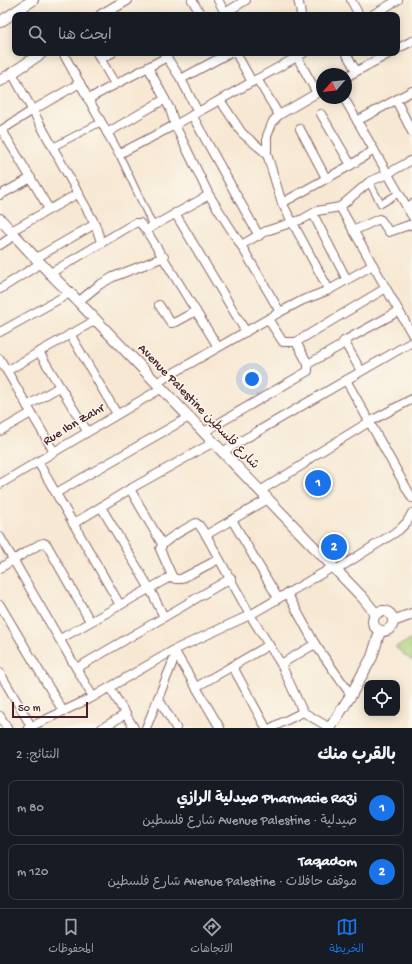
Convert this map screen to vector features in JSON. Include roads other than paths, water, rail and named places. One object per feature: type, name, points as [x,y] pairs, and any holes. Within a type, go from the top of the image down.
[{"type":"street","points":[[106,12],[127,0]]},
{"type":"street","points":[[192,0],[198,12]]},
{"type":"street","points":[[218,0],[223,12]]},
{"type":"street","points":[[227,12],[246,0]]},
{"type":"street","points":[[298,0],[300,12]]},
{"type":"street","points":[[351,0],[357,12]]},
{"type":"street","points":[[377,12],[398,0]]},
{"type":"street","points":[[14,12],[29,1]]},
{"type":"street","points":[[0,22],[12,13]]},
{"type":"street","points":[[400,47],[412,41]]},
{"type":"street","points":[[0,81],[38,56]]},
{"type":"street","points":[[65,56],[119,154],[150,228],[164,257],[218,347]]},
{"type":"street","points":[[98,56],[116,84]]},
{"type":"street","points":[[88,99],[148,67],[164,56]]},
{"type":"street","points":[[167,56],[181,79],[195,114],[259,236]]},
{"type":"street","points":[[181,79],[223,56]]},
{"type":"street","points":[[238,56],[279,115]]},
{"type":"street","points":[[119,154],[175,125],[298,56]]},
{"type":"street","points":[[301,56],[316,85]]},
{"type":"street","points":[[348,56],[356,71]]},
{"type":"street","points":[[352,73],[384,56]]},
{"type":"street","points":[[148,67],[173,114],[175,125],[209,195],[241,245],[280,312]]},
{"type":"street","points":[[12,73],[79,193],[95,224],[101,242]]},
{"type":"street","points":[[49,210],[31,178],[1,131],[33,110],[80,83]]},
{"type":"street","points":[[357,121],[412,91]]},
{"type":"street","points":[[316,93],[279,115],[273,121],[267,136],[266,154],[282,203],[329,290]]},
{"type":"street","points":[[107,133],[165,99]]},
{"type":"street","points":[[220,100],[242,133],[266,154]]},
{"type":"street","points":[[396,100],[412,132]]},
{"type":"street","points":[[347,104],[387,174],[399,193],[409,204],[412,216]]},
{"type":"street","points":[[321,114],[351,165]]},
{"type":"street","points":[[53,147],[101,122]]},
{"type":"street","points":[[300,129],[326,178]]},
{"type":"street","points":[[282,203],[351,165],[374,150]]},
{"type":"street","points":[[241,245],[266,231],[293,222],[317,211],[340,207],[369,182],[412,160]]},
{"type":"street","points":[[0,195],[31,178]]},
{"type":"street","points":[[369,182],[381,204],[399,193]]},
{"type":"street","points":[[0,245],[13,233],[79,193]]},
{"type":"street","points":[[150,228],[209,195]]},
{"type":"street","points":[[340,207],[412,334]]},
{"type":"street","points":[[175,213],[246,332]]},
{"type":"street","points":[[313,214],[347,280]]},
{"type":"street","points":[[353,232],[379,219],[389,232],[412,224]]},
{"type":"street","name":"Avenue Palestine شارع فلسطين","points":[[0,220],[39,260],[49,274],[70,293],[214,442],[363,598],[376,614]]},
{"type":"street","points":[[49,274],[135,223],[140,223],[150,228]]},
{"type":"street","points":[[0,289],[39,260],[95,224]]},
{"type":"street","points":[[78,302],[99,285],[113,277],[164,257]]},
{"type":"street","name":"Rue Ibn Zahr","points":[[0,484],[117,414],[218,347],[280,312],[303,300],[329,290],[373,265]]},
{"type":"street","points":[[268,319],[283,342],[296,342],[386,288]]},
{"type":"street","points":[[0,331],[70,293]]},
{"type":"street","points":[[159,305],[171,323],[196,311]]},
{"type":"street","points":[[308,364],[340,346],[344,341],[399,311]]},
{"type":"street","points":[[7,371],[96,320]]},
{"type":"street","points":[[70,334],[117,414]]},
{"type":"street","points":[[344,341],[361,372]]},
{"type":"street","points":[[204,432],[308,371],[308,364],[296,342]]},
{"type":"street","points":[[222,452],[412,342]]},
{"type":"street","points":[[39,352],[87,431]]},
{"type":"street","points":[[0,359],[54,452]]},
{"type":"street","points":[[346,380],[412,498]]},
{"type":"street","points":[[0,431],[59,387]]},
{"type":"street","points":[[260,491],[369,422],[412,399]]},
{"type":"street","points":[[56,493],[189,417]]},
{"type":"street","points":[[73,524],[130,489],[214,442]]},
{"type":"street","points":[[38,462],[120,605]]},
{"type":"street","points":[[130,489],[162,544]]},
{"type":"street","points":[[206,535],[268,499]]},
{"type":"street","points":[[101,507],[150,589],[164,617]]},
{"type":"street","points":[[0,673],[30,727],[93,697],[175,652],[250,615],[334,568],[399,530],[407,522],[412,513]]},
{"type":"street","points":[[232,520],[278,598]]},
{"type":"street","points":[[219,559],[181,579],[175,579],[160,552],[160,547],[162,544],[196,523],[199,525],[231,578],[250,615],[281,664],[303,712],[330,728],[351,695],[372,657],[380,631]]},
{"type":"street","points":[[0,537],[93,697]]},
{"type":"street","points":[[0,568],[44,543],[47,545],[90,622]]},
{"type":"street","points":[[60,639],[172,576]]},
{"type":"street","points":[[77,668],[231,578]]},
{"type":"street","points":[[287,593],[315,644],[351,695]]},
{"type":"street","points":[[0,605],[63,711]]},
{"type":"street","points":[[393,621],[389,613],[384,611],[376,614],[373,624],[374,627],[380,631],[388,630],[393,621],[412,614]]},
{"type":"street","points":[[281,664],[315,644]]},
{"type":"street","points":[[196,687],[269,645]]},
{"type":"street","points":[[175,652],[220,728]]},
{"type":"street","points":[[146,728],[175,652]]},
{"type":"street","points":[[233,667],[266,728]]},
{"type":"street","points":[[110,688],[134,728]]},
{"type":"street","points":[[158,698],[176,728]]},
{"type":"street","points":[[271,728],[303,712]]},
{"type":"street","points":[[102,728],[126,714]]},
{"type":"street","points":[[0,716],[8,728]]},
{"type":"place","name":"Pharmacie Razi صيدلية الرازي","points":[[318,483]]},
{"type":"place","name":"Taqadom","points":[[334,547]]}]
